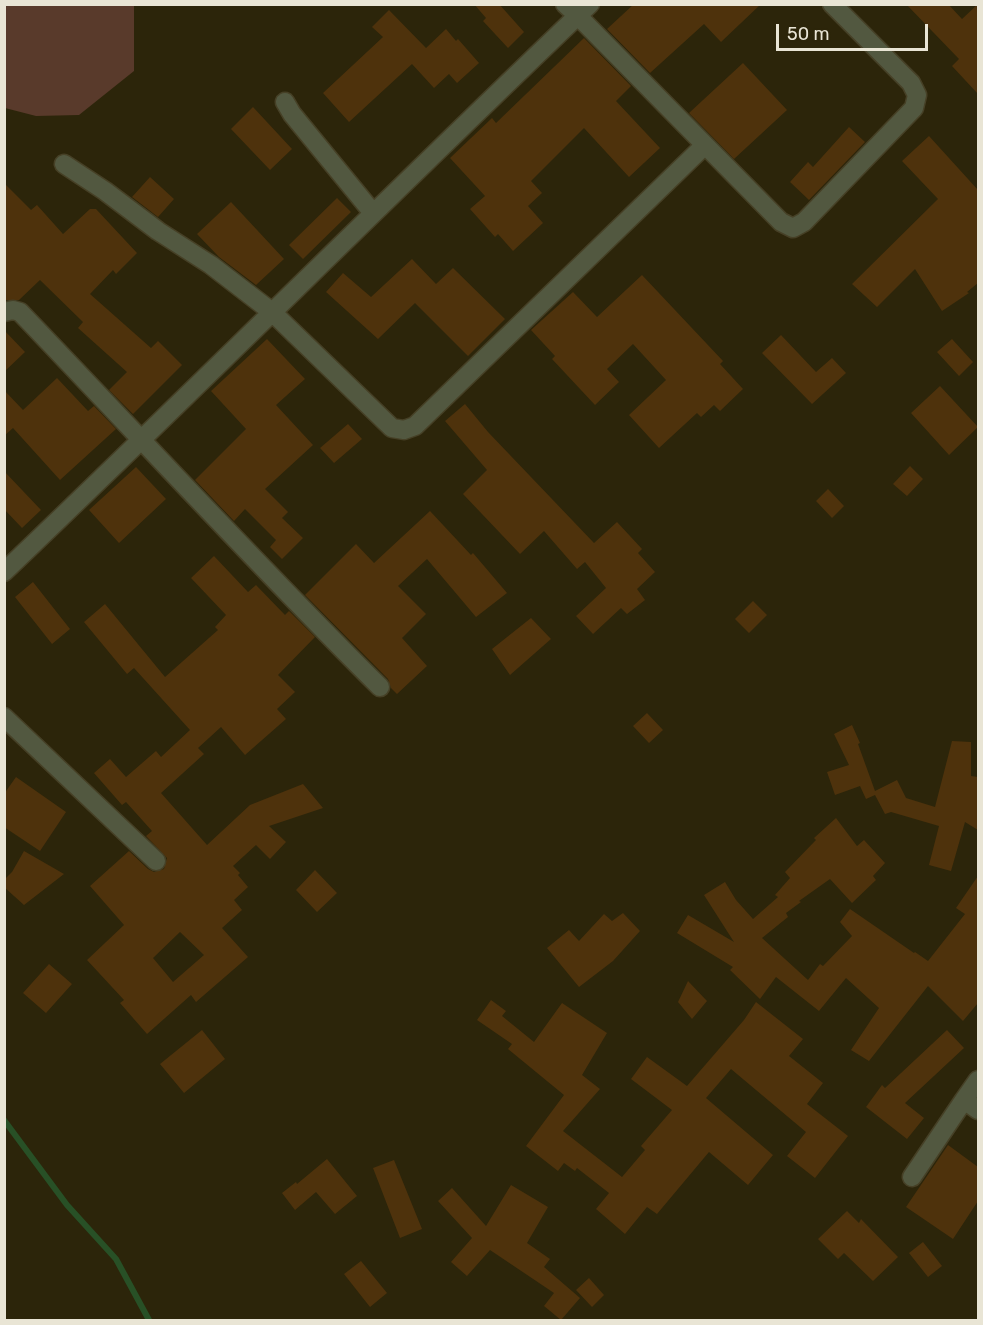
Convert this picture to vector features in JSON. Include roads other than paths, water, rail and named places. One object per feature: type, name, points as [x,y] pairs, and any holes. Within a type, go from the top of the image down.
[{"type":"street","points":[[4,572],[373,213],[577,8],[705,145],[781,222],[793,228],[804,222],[914,108],[917,95],[910,83],[839,11],[859,4]]},
{"type":"street","points":[[285,102],[292,114],[373,213]]},
{"type":"street","points":[[64,164],[105,190],[158,231],[211,265],[272,312],[392,428],[404,430],[415,426],[705,145]]},
{"type":"street","points":[[4,312],[13,310],[20,312],[226,532],[380,687]]},
{"type":"street","points":[[4,717],[156,861]]},
{"type":"street","points":[[912,1177],[971,1105],[978,1080]]},
{"type":"waterway","points":[[4,1120],[67,1205],[116,1259],[149,1320]]}]
